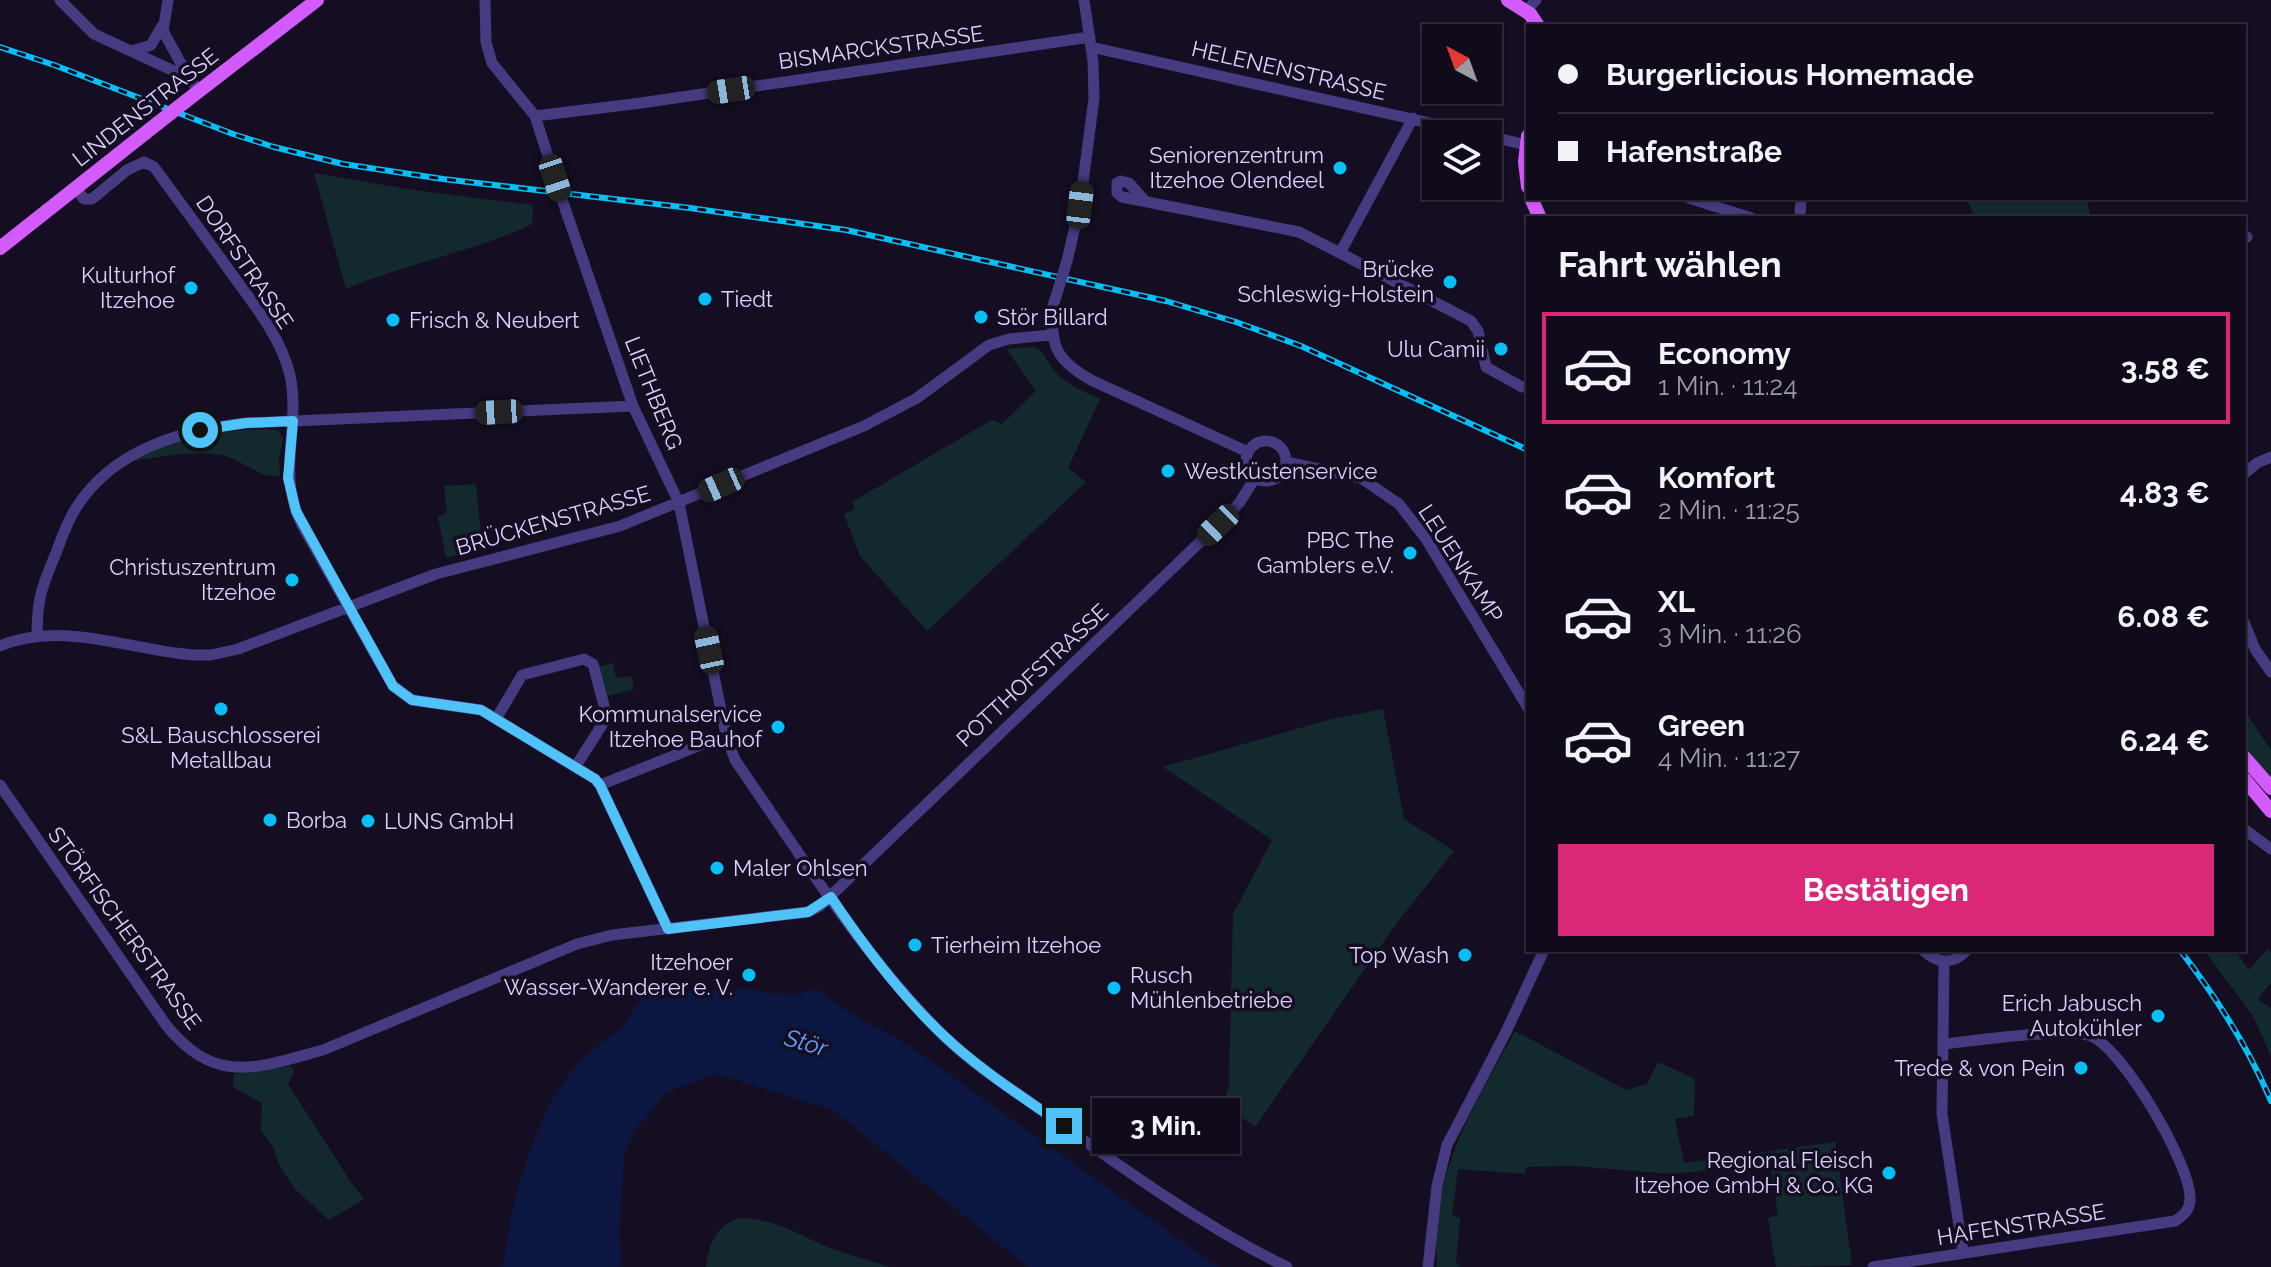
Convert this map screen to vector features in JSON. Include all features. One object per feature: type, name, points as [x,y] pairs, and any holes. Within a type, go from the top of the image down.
[{"type":"main road","name":"LINDENSTRASSE","points":[[0,248],[317,0]]},
{"type":"main road","points":[[1508,0],[1531,6]]},
{"type":"main road","points":[[2246,759],[2271,788]]},
{"type":"main road","points":[[2246,781],[2271,811]]},
{"type":"street","points":[[60,0],[89,31],[189,78]]},
{"type":"street","points":[[132,51],[151,45],[162,26],[168,0]]},
{"type":"street","name":"LIETHBERG","points":[[485,0],[488,54],[535,116],[633,406],[679,503],[726,735]]},
{"type":"street","points":[[1051,335],[1053,306],[1080,205],[1092,117],[1094,77],[1084,0]]},
{"type":"street","points":[[162,26],[165,38],[199,91]]},
{"type":"street","name":"BISMARCKSTRASSE","points":[[535,116],[1090,42]]},
{"type":"street","name":"HELENENSTRASSE","points":[[1090,42],[1422,120]]},
{"type":"street","points":[[1340,253],[1413,118]]},
{"type":"street","points":[[1502,137],[1526,140]]},
{"type":"street","name":"DORFSTRASSE","points":[[76,189],[84,199],[92,199],[133,166],[144,162],[154,167],[273,335],[290,378],[293,421],[288,472],[293,504],[389,679],[404,697],[412,700],[470,707],[496,719],[576,766],[600,785],[668,929]]},
{"type":"street","points":[[1144,200],[1299,232],[1469,319],[1478,331],[1486,367],[1525,388]]},
{"type":"street","points":[[1695,200],[1745,216]]},
{"type":"street","name":"LEUENKAMP","points":[[1051,335],[1060,356],[1081,375],[1248,452],[1256,443],[1268,441],[1283,450],[1286,462],[1361,478],[1399,504],[1426,539],[1526,705]]},
{"type":"street","name":"BRÜCKENSTRASSE","points":[[0,646],[37,635],[65,635],[183,654],[211,655],[250,645],[436,574],[620,526],[868,424],[917,398],[989,345],[1009,339],[1051,335]]},
{"type":"street","points":[[37,635],[39,596],[69,521],[84,496],[103,477],[143,448],[172,436],[224,426],[293,421],[633,406]]},
{"type":"street","points":[[1248,452],[1246,466],[1255,478],[1265,481],[1275,479],[1283,472],[1286,462]]},
{"type":"street","points":[[2246,472],[2271,457]]},
{"type":"street","name":"POTTHOFSTRASSE","points":[[831,897],[1223,520],[1240,502],[1255,478]]},
{"type":"street","points":[[2246,627],[2255,649],[2271,672]]},
{"type":"street","points":[[496,719],[522,675],[584,659],[589,661],[593,664],[607,717],[576,766]]},
{"type":"street","points":[[600,785],[726,735],[735,760],[831,897],[912,1002],[961,1051],[1141,1179],[1236,1240],[1287,1267]]},
{"type":"street","name":"STÖRFISCHERSTRASSE","points":[[0,785],[166,1025],[186,1049],[224,1066],[259,1065],[323,1050],[577,944],[612,935],[808,912],[831,897]]},
{"type":"street","points":[[2246,830],[2271,849]]},
{"type":"street","points":[[1428,1267],[1437,1186],[1447,1145],[1512,1020],[1543,952]]},
{"type":"street","points":[[1925,952],[1944,962],[1953,961],[1964,952]]},
{"type":"street","points":[[1944,962],[1943,1120],[1963,1252]]},
{"type":"street","name":"HAFENSTRASSE","points":[[1873,1267],[2175,1221],[2187,1211],[2190,1198],[2174,1151],[2142,1092],[2107,1046],[2094,1037],[2076,1033],[1944,1044]]},
{"type":"green space","points":[[314,173],[413,190],[533,205],[532,224],[346,289]]},
{"type":"green space","points":[[1967,200],[2087,200],[2091,216],[1974,216]]},
{"type":"green space","points":[[1030,347],[1043,353],[1065,381],[1100,399],[1068,468],[1086,482],[927,631],[860,556],[844,514],[855,509],[852,502],[992,420],[1002,424],[1036,391],[1006,349]]},
{"type":"green space","points":[[277,430],[283,438],[279,458],[280,476],[265,475],[221,455],[199,453],[132,461],[164,446],[196,437]]},
{"type":"green space","points":[[476,484],[482,547],[446,558],[438,517],[447,513],[444,486]]},
{"type":"green space","points":[[613,663],[616,678],[632,676],[634,689],[605,697],[597,667]]},
{"type":"green space","points":[[1383,709],[1404,819],[1454,851],[1396,924],[1255,1127],[1223,1104],[1229,1087],[1233,914],[1272,840],[1163,767],[1328,720]]},
{"type":"green space","points":[[2246,713],[2271,750],[2271,782],[2246,751]]},
{"type":"green space","points":[[2267,949],[2271,953],[2271,983],[2258,999],[2271,1009],[2271,1056],[2253,1016],[2205,952],[2236,952],[2249,970]]},
{"type":"green space","points":[[1515,1031],[1626,1090],[1647,1084],[1658,1062],[1695,1079],[1694,1116],[1675,1119],[1684,1163],[1835,1142],[1852,1265],[1776,1267],[1768,1218],[1778,1215],[1770,1163],[1673,1174],[1574,1166],[1526,1167],[1525,1174],[1458,1169],[1452,1216],[1460,1218],[1456,1263],[1461,1267],[1437,1267],[1436,1233],[1447,1172],[1470,1115]]},
{"type":"green space","points":[[291,1066],[294,1072],[288,1084],[364,1199],[329,1220],[295,1189],[280,1167],[273,1146],[261,1131],[262,1103],[233,1087],[234,1074]]},
{"type":"green space","points":[[739,1218],[772,1223],[831,1248],[890,1267],[706,1267],[715,1236]]},
{"type":"water","name":"Stör","points":[[751,988],[760,992],[798,995],[809,990],[822,991],[837,1005],[911,1047],[1218,1267],[1028,1267],[833,1110],[717,1074],[667,1092],[634,1132],[624,1155],[619,1228],[621,1267],[503,1267],[519,1185],[538,1129],[565,1080],[582,1059],[620,1029],[640,1002],[653,995]]},
{"type":"railway","points":[[0,47],[233,134],[343,164],[846,230],[1166,301],[1301,346],[1526,449]]},
{"type":"railway","points":[[2181,952],[2230,1022],[2271,1101]]},
{"type":"place","name":"Seniorenzentrum Itzehoe Olendeel","points":[[1340,168]]},
{"type":"place","name":"Brücke Schleswig-Holstein","points":[[1450,282]]},
{"type":"place","name":"Kulturhof Itzehoe","points":[[191,288]]},
{"type":"place","name":"Tiedt","points":[[705,299]]},
{"type":"place","name":"Stör Billard","points":[[981,317]]},
{"type":"place","name":"Frisch & Neubert","points":[[393,320]]},
{"type":"place","name":"Ulu Camii","points":[[1501,349]]},
{"type":"place","name":"Westküstenservice","points":[[1168,471]]},
{"type":"place","name":"PBC The Gamblers e.V.","points":[[1410,553]]},
{"type":"place","name":"Christuszentrum Itzehoe","points":[[292,580]]},
{"type":"place","name":"S&L Bauschlosserei Metallbau","points":[[221,709]]},
{"type":"place","name":"Kommunalservice Itzehoe Bauhof","points":[[778,727]]},
{"type":"place","name":"Borba","points":[[270,820]]},
{"type":"place","name":"LUNS GmbH","points":[[368,821]]},
{"type":"place","name":"Maler Ohlsen","points":[[717,868]]},
{"type":"place","name":"Tierheim Itzehoe","points":[[915,945]]},
{"type":"place","name":"Top Wash","points":[[1465,955]]},
{"type":"place","name":"Itzehoer Wasser-Wanderer e. V.","points":[[749,975]]},
{"type":"place","name":"Rusch Mühlenbetriebe","points":[[1114,988]]},
{"type":"place","name":"Erich Jabusch Autokühler","points":[[2158,1016]]},
{"type":"place","name":"Trede & von Pein","points":[[2081,1068]]},
{"type":"place","name":"Regional Fleisch Itzehoe GmbH & Co. KG","points":[[1889,1173]]},
{"type":"route","points":[[200,430],[246,423],[293,421],[288,478],[296,511],[393,686],[412,700],[481,710],[595,779],[668,929],[808,912],[831,897],[886,970],[938,1031],[1064,1126]]}]
